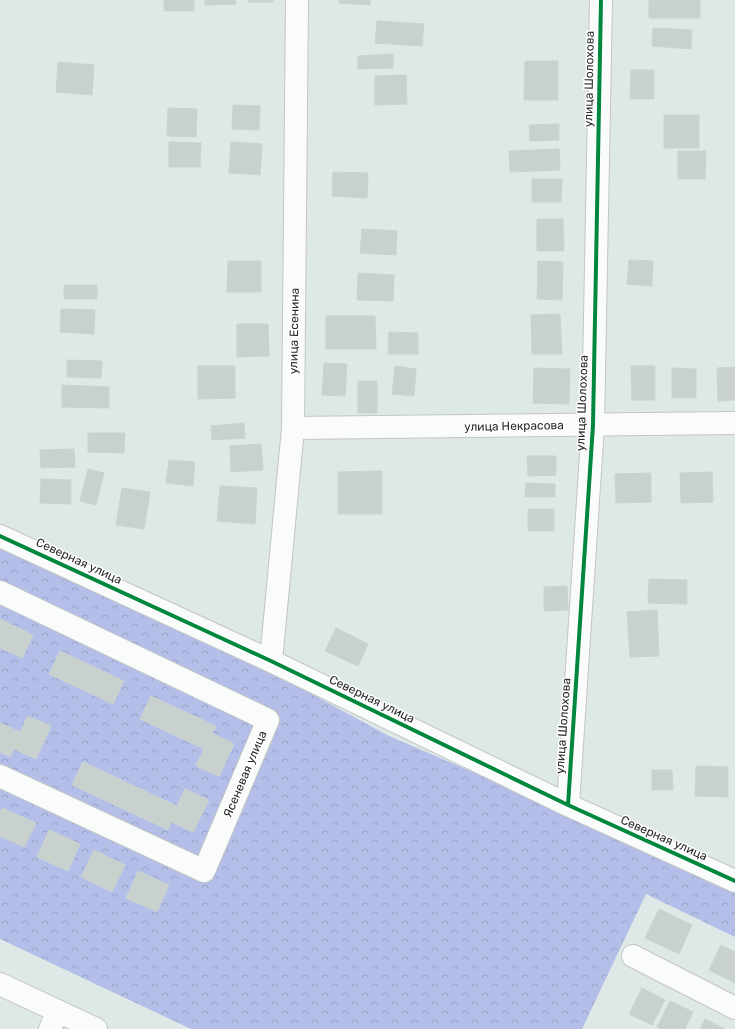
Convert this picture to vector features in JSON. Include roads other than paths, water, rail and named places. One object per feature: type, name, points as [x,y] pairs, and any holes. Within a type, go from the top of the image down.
[{"type":"street","name":"улица Есенина","points":[[271,661],[293,428],[297,0]]},
{"type":"street","name":"улица Шолохова","points":[[568,805],[593,425],[601,0]]},
{"type":"street","name":"улица Некрасова","points":[[293,428],[735,423]]},
{"type":"street","name":"Северная улица","points":[[0,536],[271,661],[568,805],[735,881]]},
{"type":"street","name":"Ясеневая улица","points":[[0,592],[268,720],[204,871],[0,776]]},
{"type":"street","points":[[633,956],[735,1008]]},
{"type":"street","points":[[0,984],[54,1020],[96,1029]]}]
